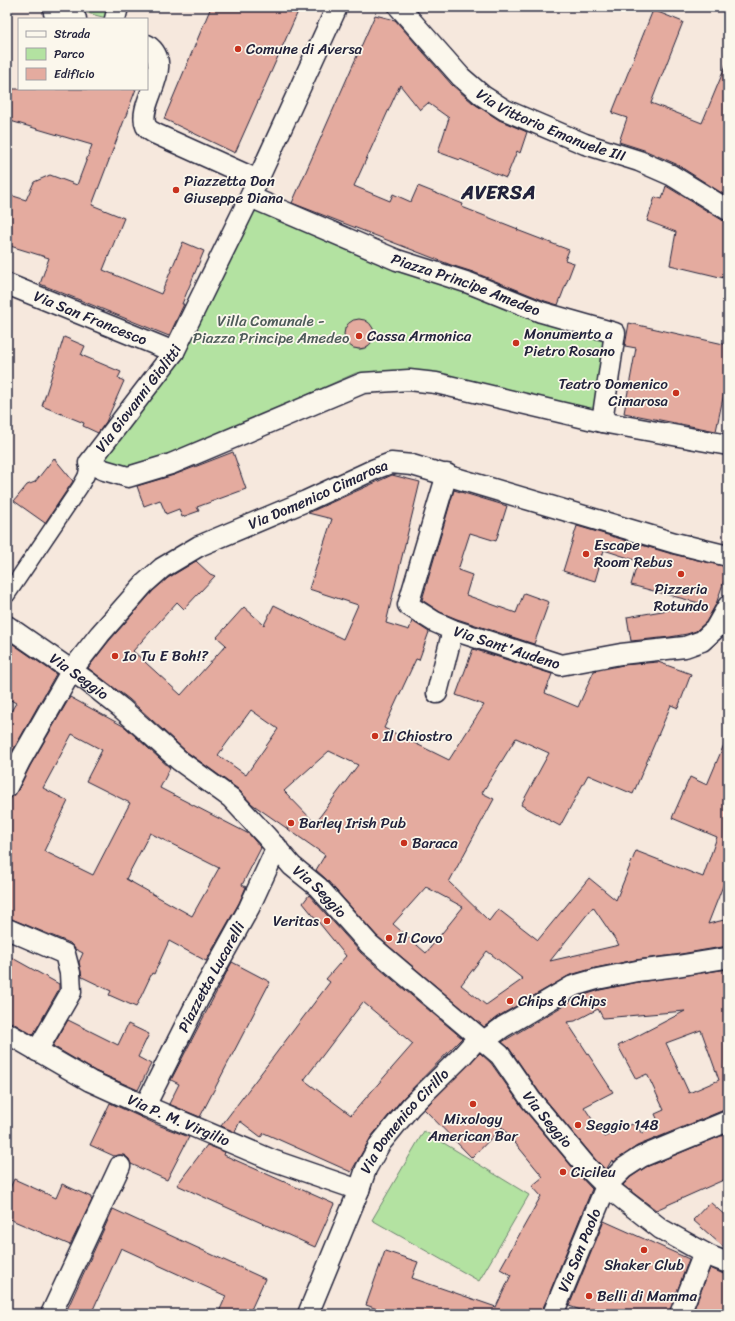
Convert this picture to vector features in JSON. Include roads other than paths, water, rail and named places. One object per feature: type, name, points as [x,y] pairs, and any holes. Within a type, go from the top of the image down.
[{"type":"street","points":[[56,7],[54,13],[72,18]]},
{"type":"street","points":[[115,18],[118,7]]},
{"type":"street","name":"Via Giovanni Giolitti","points":[[89,463],[174,352],[254,188],[337,7]]},
{"type":"street","name":"Via Vittorio Emanuele III","points":[[399,7],[461,77],[483,96],[499,106],[585,144],[639,161],[670,175],[728,210]]},
{"type":"street","points":[[148,46],[155,53],[158,65],[155,82],[145,113],[146,126],[150,131],[254,188]]},
{"type":"street","name":"Piazza Principe Amedeo","points":[[254,188],[397,260],[469,283],[541,312],[615,334],[602,422]]},
{"type":"street","name":"Via San Francesco","points":[[7,284],[174,352]]},
{"type":"street","points":[[7,595],[80,487],[86,476],[89,463],[104,470],[128,477],[139,474],[172,464],[363,383],[409,380],[436,383],[602,422],[728,445]]},
{"type":"street","name":"Via Domenico Cimarosa","points":[[7,787],[20,761],[72,670],[100,634],[145,583],[162,568],[199,546],[391,463],[412,465],[447,474],[675,543],[728,556]]},
{"type":"street","name":"Via Sant'Audeno","points":[[447,474],[408,605],[435,622],[453,630],[561,665],[620,654],[685,647],[702,642],[714,629],[728,606]]},
{"type":"street","points":[[437,693],[453,630]]},
{"type":"street","name":"Via Seggio","points":[[10,634],[72,670],[121,708],[180,761],[231,798],[292,866],[318,887],[369,944],[500,1056],[531,1100],[587,1167],[606,1186],[661,1229],[704,1253],[728,1263]]},
{"type":"street","name":"Piazzetta Lucarelli","points":[[145,1106],[198,1000],[249,908],[277,848]]},
{"type":"street","points":[[7,929],[65,954],[70,973],[70,992],[37,1051]]},
{"type":"street","name":"Via Domenico Cirillo","points":[[308,1314],[359,1190],[366,1169],[380,1144],[411,1106],[461,1057],[481,1040],[572,986],[637,971],[678,966],[728,957]]},
{"type":"street","name":"Via P. M. Virgilio","points":[[7,1033],[90,1081],[145,1106],[272,1160],[359,1190]]},
{"type":"street","points":[[606,1186],[624,1168],[641,1157],[728,1121]]},
{"type":"street","points":[[51,1314],[120,1166]]},
{"type":"street","name":"Via San Paolo","points":[[554,1314],[606,1186]]},
{"type":"street","points":[[680,1314],[704,1253]]},
{"type":"place","name":"Comune di Aversa","points":[[238,49]]},
{"type":"place","name":"Piazzetta Don Giuseppe Diana","points":[[176,190]]},
{"type":"place","name":"Cassa Armonica","points":[[359,336]]},
{"type":"place","name":"Monumento a Pietro Rosano","points":[[516,343]]},
{"type":"place","name":"Teatro Domenico Cimarosa","points":[[676,393]]},
{"type":"place","name":"Escape Room Rebus","points":[[586,554]]},
{"type":"place","name":"Pizzeria Rotundo","points":[[681,574]]},
{"type":"place","name":"Io Tu E Boh!?","points":[[115,656]]},
{"type":"place","name":"Il Chiostro","points":[[375,736]]},
{"type":"place","name":"Barley Irish Pub","points":[[291,823]]},
{"type":"place","name":"Baraca","points":[[404,843]]},
{"type":"place","name":"Veritas","points":[[327,921]]},
{"type":"place","name":"Il Covo","points":[[389,938]]},
{"type":"place","name":"Chips & Chips","points":[[510,1001]]},
{"type":"place","name":"Mixology American Bar","points":[[473,1104]]},
{"type":"place","name":"Seggio 148","points":[[578,1125]]},
{"type":"place","name":"Cicileu","points":[[563,1172]]},
{"type":"place","name":"Shaker Club","points":[[644,1250]]},
{"type":"place","name":"Belli di Mamma","points":[[589,1296]]},
{"type":"district","name":"AVERSA","points":[[499,192]]},
{"type":"park label","name":"Villa Comunale - Piazza Principe Amedeo","points":[[271,330]]}]
